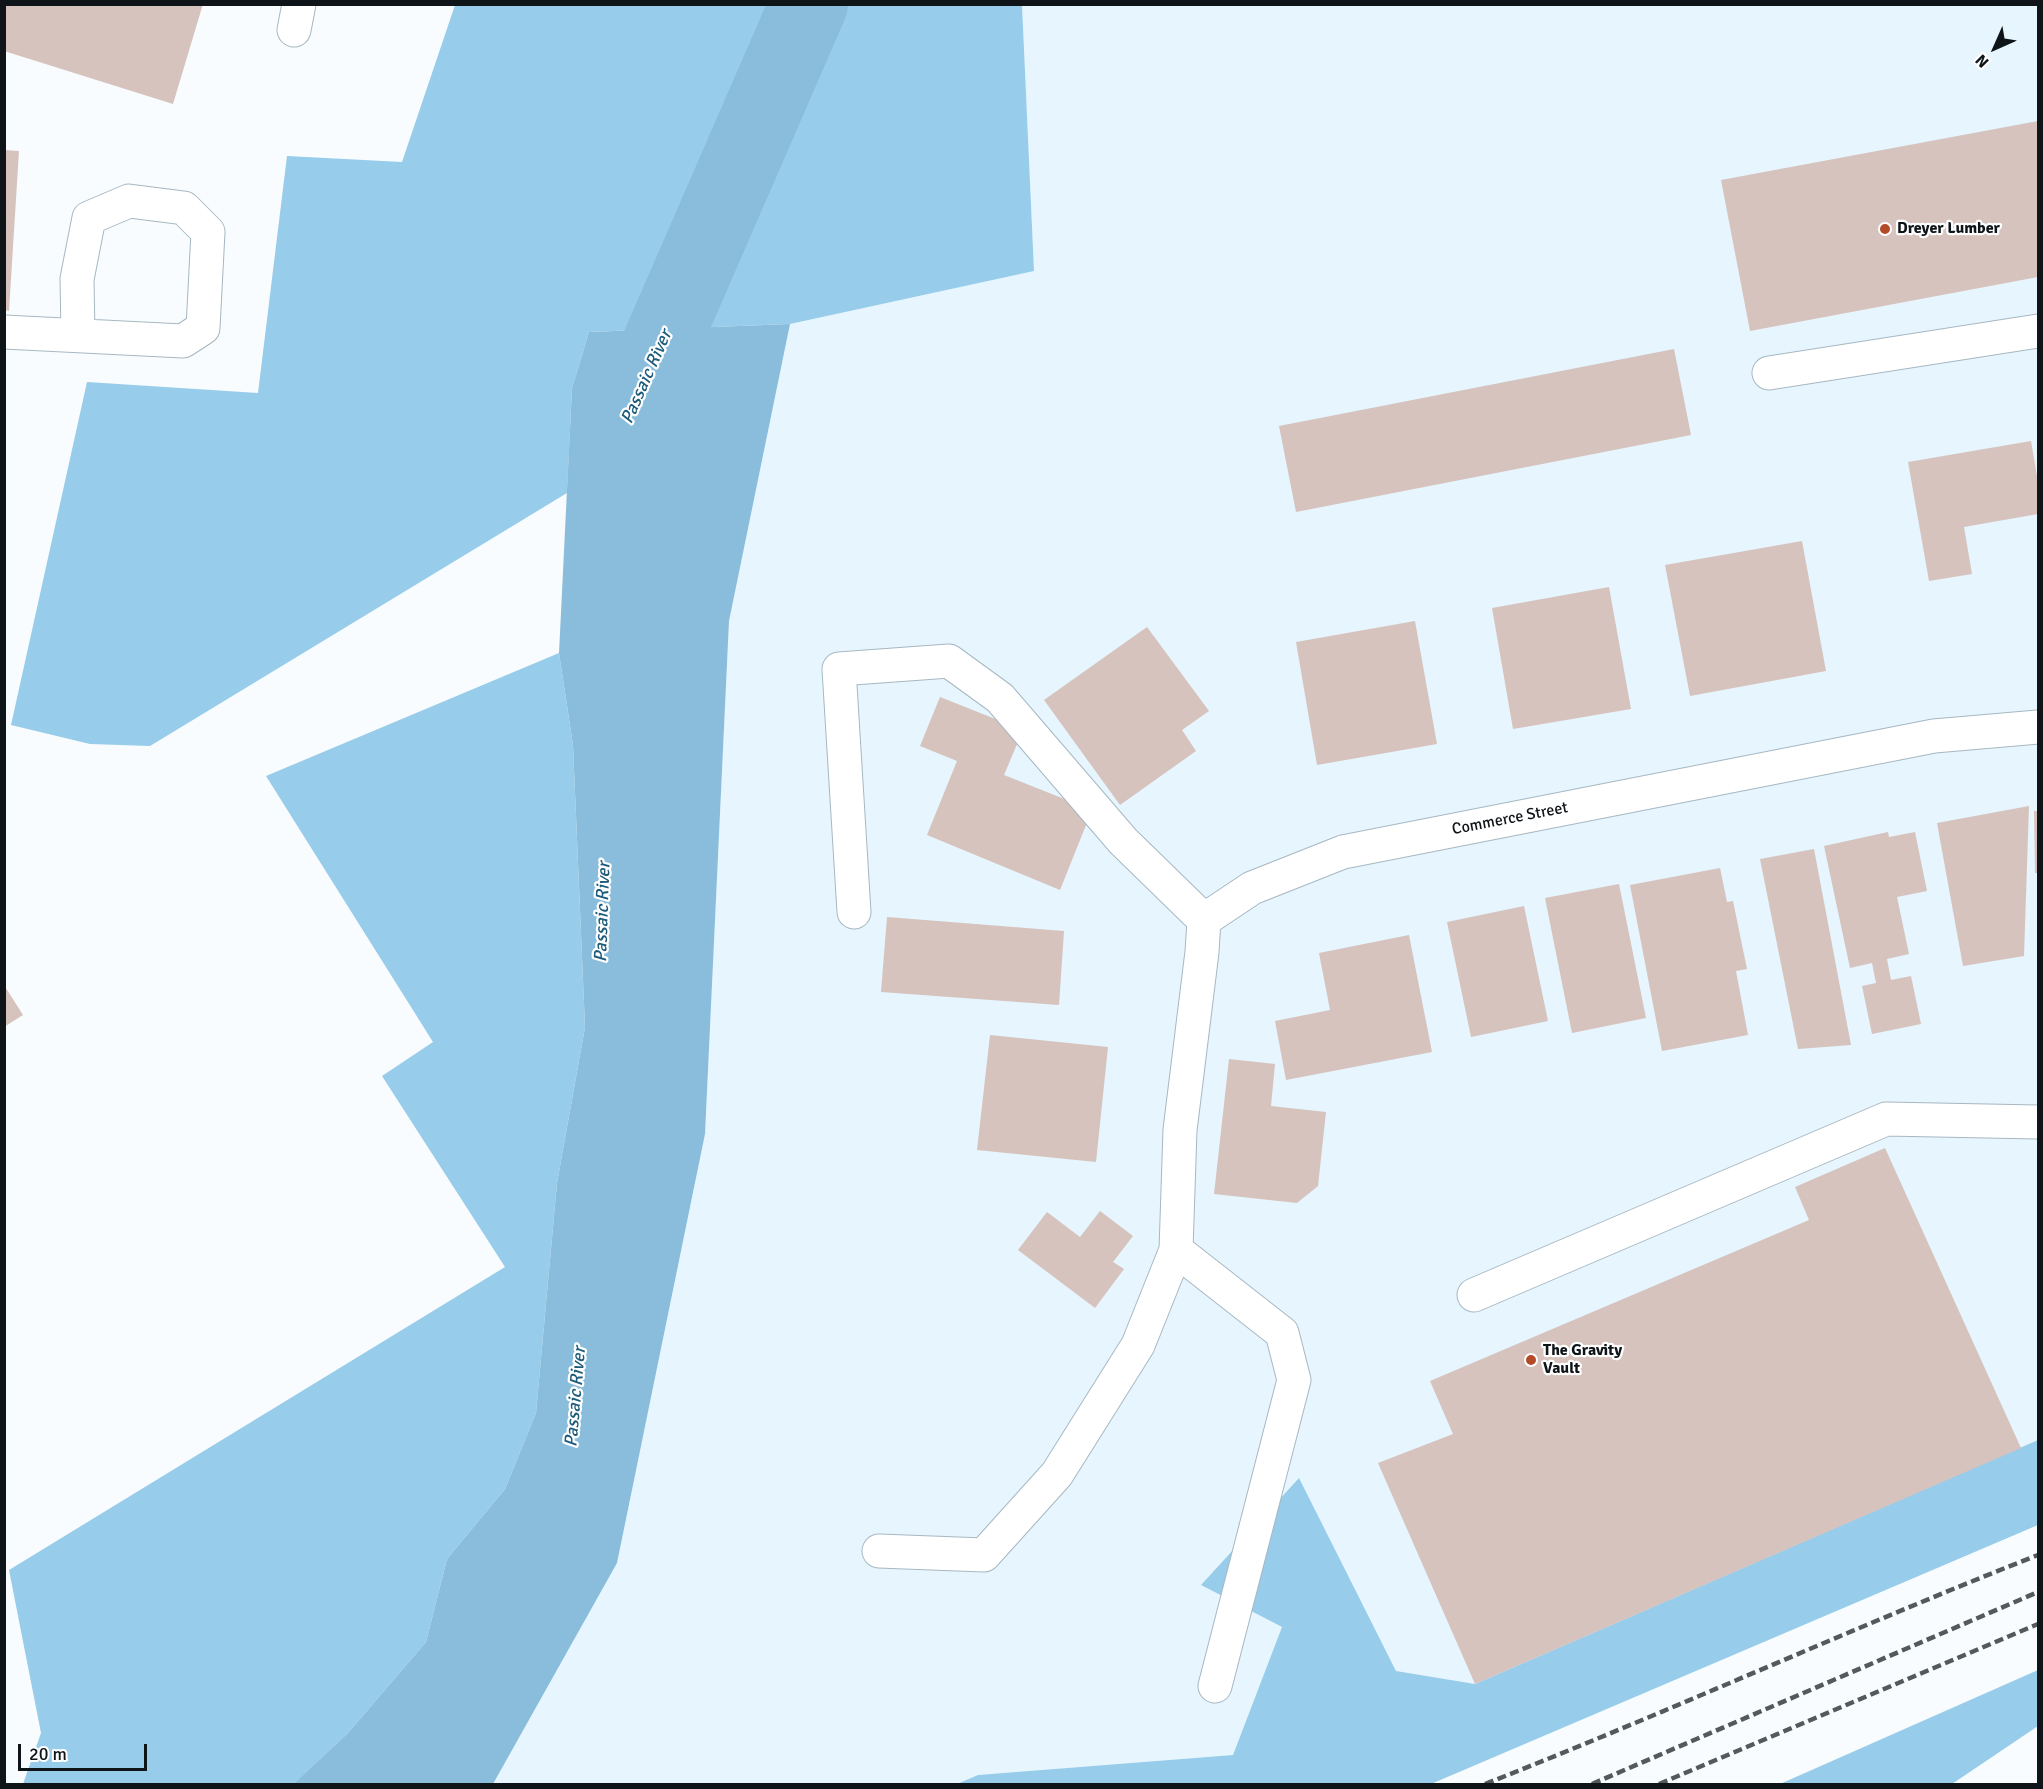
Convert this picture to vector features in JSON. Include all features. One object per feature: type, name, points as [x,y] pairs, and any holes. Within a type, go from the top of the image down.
[{"type":"street","points":[[4,332],[78,336],[183,341],[203,328],[208,232],[184,208],[129,201],[89,218],[77,279],[78,336]]},
{"type":"street","points":[[1769,373],[2038,331]]},
{"type":"street","points":[[854,912],[839,669],[949,661],[1000,698],[1123,841],[1204,920],[1180,1130],[1176,1250],[1138,1345],[1057,1474],[984,1555],[879,1551]]},
{"type":"street","name":"Commerce Street","points":[[1204,920],[1252,888],[1342,852],[1934,736],[2038,727]]},
{"type":"street","points":[[1474,1295],[1886,1119],[2038,1122]]},
{"type":"street","points":[[1176,1250],[1282,1333],[1293,1380],[1215,1686]]},
{"type":"shaded area","points":[[455,5],[1022,5],[1034,271],[790,324],[589,332],[572,388],[567,493],[150,746],[90,744],[11,725],[87,382],[258,393],[287,156],[402,162]]},
{"type":"shaded area","points":[[1022,5],[2038,5],[2038,1440],[1475,1684],[1396,1671],[1299,1478],[1201,1585],[1282,1627],[1233,1755],[978,1775],[957,1784],[493,1784],[617,1563],[705,1134],[729,621],[790,324],[1034,271]]},
{"type":"shaded area","points":[[559,653],[573,745],[585,1027],[557,1183],[536,1413],[505,1489],[447,1559],[426,1642],[348,1733],[293,1784],[23,1784],[41,1733],[9,1570],[505,1267],[382,1076],[433,1042],[266,776]]},
{"type":"shaded area","points":[[2038,1440],[2038,1525],[1431,1784],[957,1784],[978,1775],[1233,1755],[1282,1627],[1201,1585],[1299,1478],[1396,1671],[1475,1684]]},
{"type":"shaded area","points":[[2038,1670],[2038,1726],[1952,1784],[1780,1784]]},
{"type":"water","points":[[790,324],[729,621],[705,1134],[617,1563],[493,1784],[293,1784],[348,1733],[426,1642],[447,1559],[505,1489],[536,1413],[557,1183],[585,1027],[573,745],[559,653],[572,388],[589,332]]},
{"type":"building","points":[[4,4],[203,4],[173,104],[4,51]]},
{"type":"building","name":"Dreyer Lumber","points":[[2038,121],[2038,277],[1750,331],[1721,180]]},
{"type":"building","points":[[4,150],[19,151],[9,311],[4,310]]},
{"type":"building","points":[[1674,349],[1691,435],[1296,512],[1279,426]]},
{"type":"building","points":[[2031,441],[2038,482],[2038,514],[1964,527],[1972,574],[1929,581],[1908,462]]},
{"type":"building","points":[[1802,541],[1826,671],[1690,696],[1665,565]]},
{"type":"building","points":[[1609,587],[1631,709],[1513,729],[1492,608]]},
{"type":"building","points":[[1415,621],[1437,744],[1317,765],[1296,642]]},
{"type":"building","points":[[1147,627],[1209,711],[1182,730],[1196,751],[1120,805],[1044,700]]},
{"type":"building","points":[[940,697],[1023,730],[1004,775],[1092,810],[1060,890],[927,835],[957,761],[920,746]]},
{"type":"building","points":[[2029,806],[2024,956],[1963,966],[1937,823]]},
{"type":"building","points":[[2034,811],[2038,811],[2038,873],[2035,873]]},
{"type":"building","points":[[1888,832],[1889,837],[1915,832],[1927,891],[1897,897],[1909,954],[1887,959],[1891,980],[1911,976],[1921,1024],[1872,1034],[1862,986],[1876,983],[1872,963],[1850,968],[1824,846]]},
{"type":"building","points":[[1814,849],[1851,1045],[1798,1049],[1760,859]]},
{"type":"building","points":[[1720,868],[1727,902],[1733,901],[1747,969],[1736,971],[1748,1035],[1662,1051],[1630,885]]},
{"type":"building","points":[[1619,884],[1646,1018],[1572,1033],[1545,898]]},
{"type":"building","points":[[1524,906],[1548,1021],[1471,1037],[1447,922]]},
{"type":"building","points":[[887,917],[1064,931],[1059,1005],[881,992]]},
{"type":"building","points":[[1409,935],[1432,1052],[1286,1080],[1275,1021],[1330,1010],[1319,953]]},
{"type":"building","points":[[4,985],[23,1015],[4,1027]]},
{"type":"building","points":[[990,1035],[1108,1047],[1096,1162],[977,1150]]},
{"type":"building","points":[[1229,1059],[1275,1064],[1271,1106],[1326,1112],[1318,1186],[1297,1203],[1214,1194]]},
{"type":"building","points":[[1885,1148],[2021,1448],[1475,1684],[1378,1463],[1453,1434],[1430,1381],[1809,1220],[1795,1187]]},
{"type":"building","points":[[1100,1211],[1133,1236],[1113,1262],[1124,1269],[1095,1308],[1018,1250],[1047,1212],[1080,1237]]},
{"type":"waterway","name":"Passaic River","points":[[625,427],[809,4]]},
{"type":"railway","points":[[1485,1784],[2038,1555]]},
{"type":"railway","points":[[1592,1784],[2038,1592]]},
{"type":"railway","points":[[1659,1784],[2038,1624]]},
{"type":"place","name":"Dreyer Lumber","points":[[1885,229]]},
{"type":"place","name":"The Gravity Vault","points":[[1531,1360]]}]
